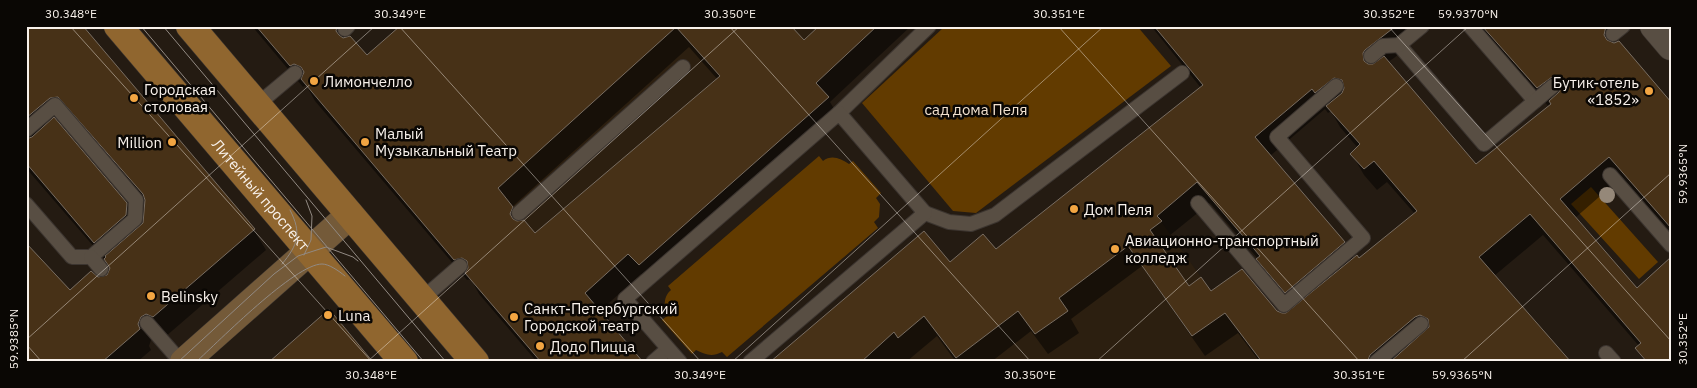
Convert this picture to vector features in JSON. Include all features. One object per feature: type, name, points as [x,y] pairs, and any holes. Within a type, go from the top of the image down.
[{"type":"main road","name":"Литейный проспект","points":[[118,26],[404,362]]},
{"type":"main road","points":[[190,26],[475,362]]},
{"type":"main road","points":[[183,362],[350,215]]},
{"type":"street","points":[[1654,26],[1671,46]]},
{"type":"lane","points":[[680,362],[625,299],[839,113],[929,26]]},
{"type":"lane","points":[[1371,56],[1383,46],[1399,45],[1422,26]]},
{"type":"lane","points":[[1470,26],[1535,101]]},
{"type":"lane","points":[[1399,45],[1484,144],[1553,86]]},
{"type":"lane","points":[[518,213],[682,67]]},
{"type":"lane","points":[[257,106],[295,73]]},
{"type":"lane","points":[[839,113],[925,213],[949,222],[971,224],[995,215],[1182,73]]},
{"type":"lane","points":[[1198,203],[1284,305],[1363,238],[1278,137],[1336,86]]},
{"type":"lane","points":[[26,130],[55,105],[136,200],[135,219],[91,257],[72,257],[26,204]]},
{"type":"lane","points":[[1610,175],[1645,207],[1671,245]]},
{"type":"lane","points":[[750,362],[925,213]]},
{"type":"lane","points":[[91,257],[101,268]]},
{"type":"lane","points":[[422,300],[460,266]]},
{"type":"lane","points":[[147,323],[183,362]]},
{"type":"lane","points":[[1376,362],[1421,324]]},
{"type":"lane","points":[[654,362],[668,349]]},
{"type":"shaded area","points":[[627,26],[819,26],[500,314],[417,216]]},
{"type":"shaded area","name":"Авиационно-транспортный колледж","points":[[1157,216],[1262,362],[861,362],[894,332],[898,337],[942,301]]},
{"type":"green space","name":"сад дома Пеля","points":[[953,26],[1137,26],[1171,66],[976,213],[953,211],[862,103],[943,28]]},
{"type":"green space","points":[[819,156],[823,161],[833,158],[840,159],[849,164],[853,161],[881,193],[876,198],[880,204],[879,217],[874,222],[878,228],[727,357],[722,352],[709,355],[696,350],[692,354],[662,320],[667,316],[665,302],[671,290],[668,286]]},
{"type":"green space","points":[[1591,187],[1658,262],[1639,279],[1571,204]]},
{"type":"building","points":[[26,26],[83,26],[255,229],[153,317],[146,314],[141,317],[138,324],[140,329],[102,362],[26,362],[26,243],[70,290],[91,271],[98,277],[107,275],[110,268],[104,259],[105,256],[143,223],[145,200],[143,194],[58,97],[50,98],[26,118]]},
{"type":"building","points":[[256,26],[337,26],[336,31],[339,35],[343,38],[350,36],[367,55],[400,26],[791,26],[804,40],[819,26],[877,26],[816,83],[829,97],[639,265],[628,254],[585,293],[643,362],[541,362],[465,273],[468,268],[467,261],[462,258],[454,260],[301,79],[304,72],[301,67],[294,64],[290,66]],"holes":[[[676,27],[720,76],[535,233],[524,220],[517,221],[513,219],[510,214],[513,207],[498,188]]]},
{"type":"building","points":[[1154,26],[1396,26],[1365,50],[1363,53],[1364,61],[1368,64],[1373,64],[1384,56],[1476,164],[1551,104],[1549,101],[1559,92],[1562,85],[1559,80],[1552,77],[1537,88],[1482,26],[1606,26],[1604,35],[1607,40],[1614,43],[1619,41],[1671,102],[1671,228],[1609,157],[1560,199],[1637,288],[1671,257],[1671,362],[1647,362],[1635,348],[1641,343],[1530,214],[1479,257],[1571,362],[1390,362],[1429,327],[1428,319],[1420,315],[1415,317],[1370,355],[1367,362],[1262,362],[1225,313],[1192,336],[1128,246],[1059,298],[1068,311],[1035,334],[1018,311],[956,358],[924,316],[898,338],[894,332],[861,362],[770,362],[924,231],[950,262],[983,234],[996,249],[1203,85]],"holes":[[[1334,78],[1342,80],[1344,88],[1342,93],[1326,106],[1360,144],[1350,154],[1364,169],[1374,161],[1417,211],[1359,258],[1357,255],[1286,313],[1277,311],[1242,269],[1211,291],[1201,277],[1189,286],[1150,230],[1162,221],[1157,216],[1197,182],[1260,256],[1256,259],[1285,293],[1345,242],[1255,137],[1312,89],[1315,93]]]},
{"type":"building","points":[[54,117],[127,203],[126,215],[94,243],[26,163],[26,139],[32,137]]},
{"type":"building","points":[[329,309],[373,362],[269,362],[319,318]]},
{"type":"tram line","points":[[141,26],[424,362]]},
{"type":"tram line","points":[[163,26],[446,362]]},
{"type":"tram line","points":[[304,255],[311,240],[312,216],[306,200]]},
{"type":"tram line","points":[[282,264],[295,245],[297,232],[290,210]]},
{"type":"tram line","points":[[178,362],[274,274],[298,256],[326,247],[353,257],[358,261]]},
{"type":"tram line","points":[[196,362],[276,289],[294,276],[310,267],[322,264],[331,266],[345,276]]},
{"type":"place","name":"Лимончелло","points":[[314,81]]},
{"type":"place","name":"Бутик-отель «1852»","points":[[1649,91]]},
{"type":"place","name":"Городская столовая","points":[[134,98]]},
{"type":"place","name":"Million","points":[[172,142]]},
{"type":"place","name":"Малый Музыкальный Театр","points":[[365,142]]},
{"type":"place","name":"Дом Пеля","points":[[1074,209]]},
{"type":"place","name":"Авиационно-транспортный колледж","points":[[1115,249]]},
{"type":"place","name":"Belinsky","points":[[151,296]]},
{"type":"place","name":"Luna","points":[[328,315]]},
{"type":"place","name":"Санкт-Петербургский Городской театр","points":[[514,317]]},
{"type":"place","name":"Додо Пицца","points":[[540,346]]}]
